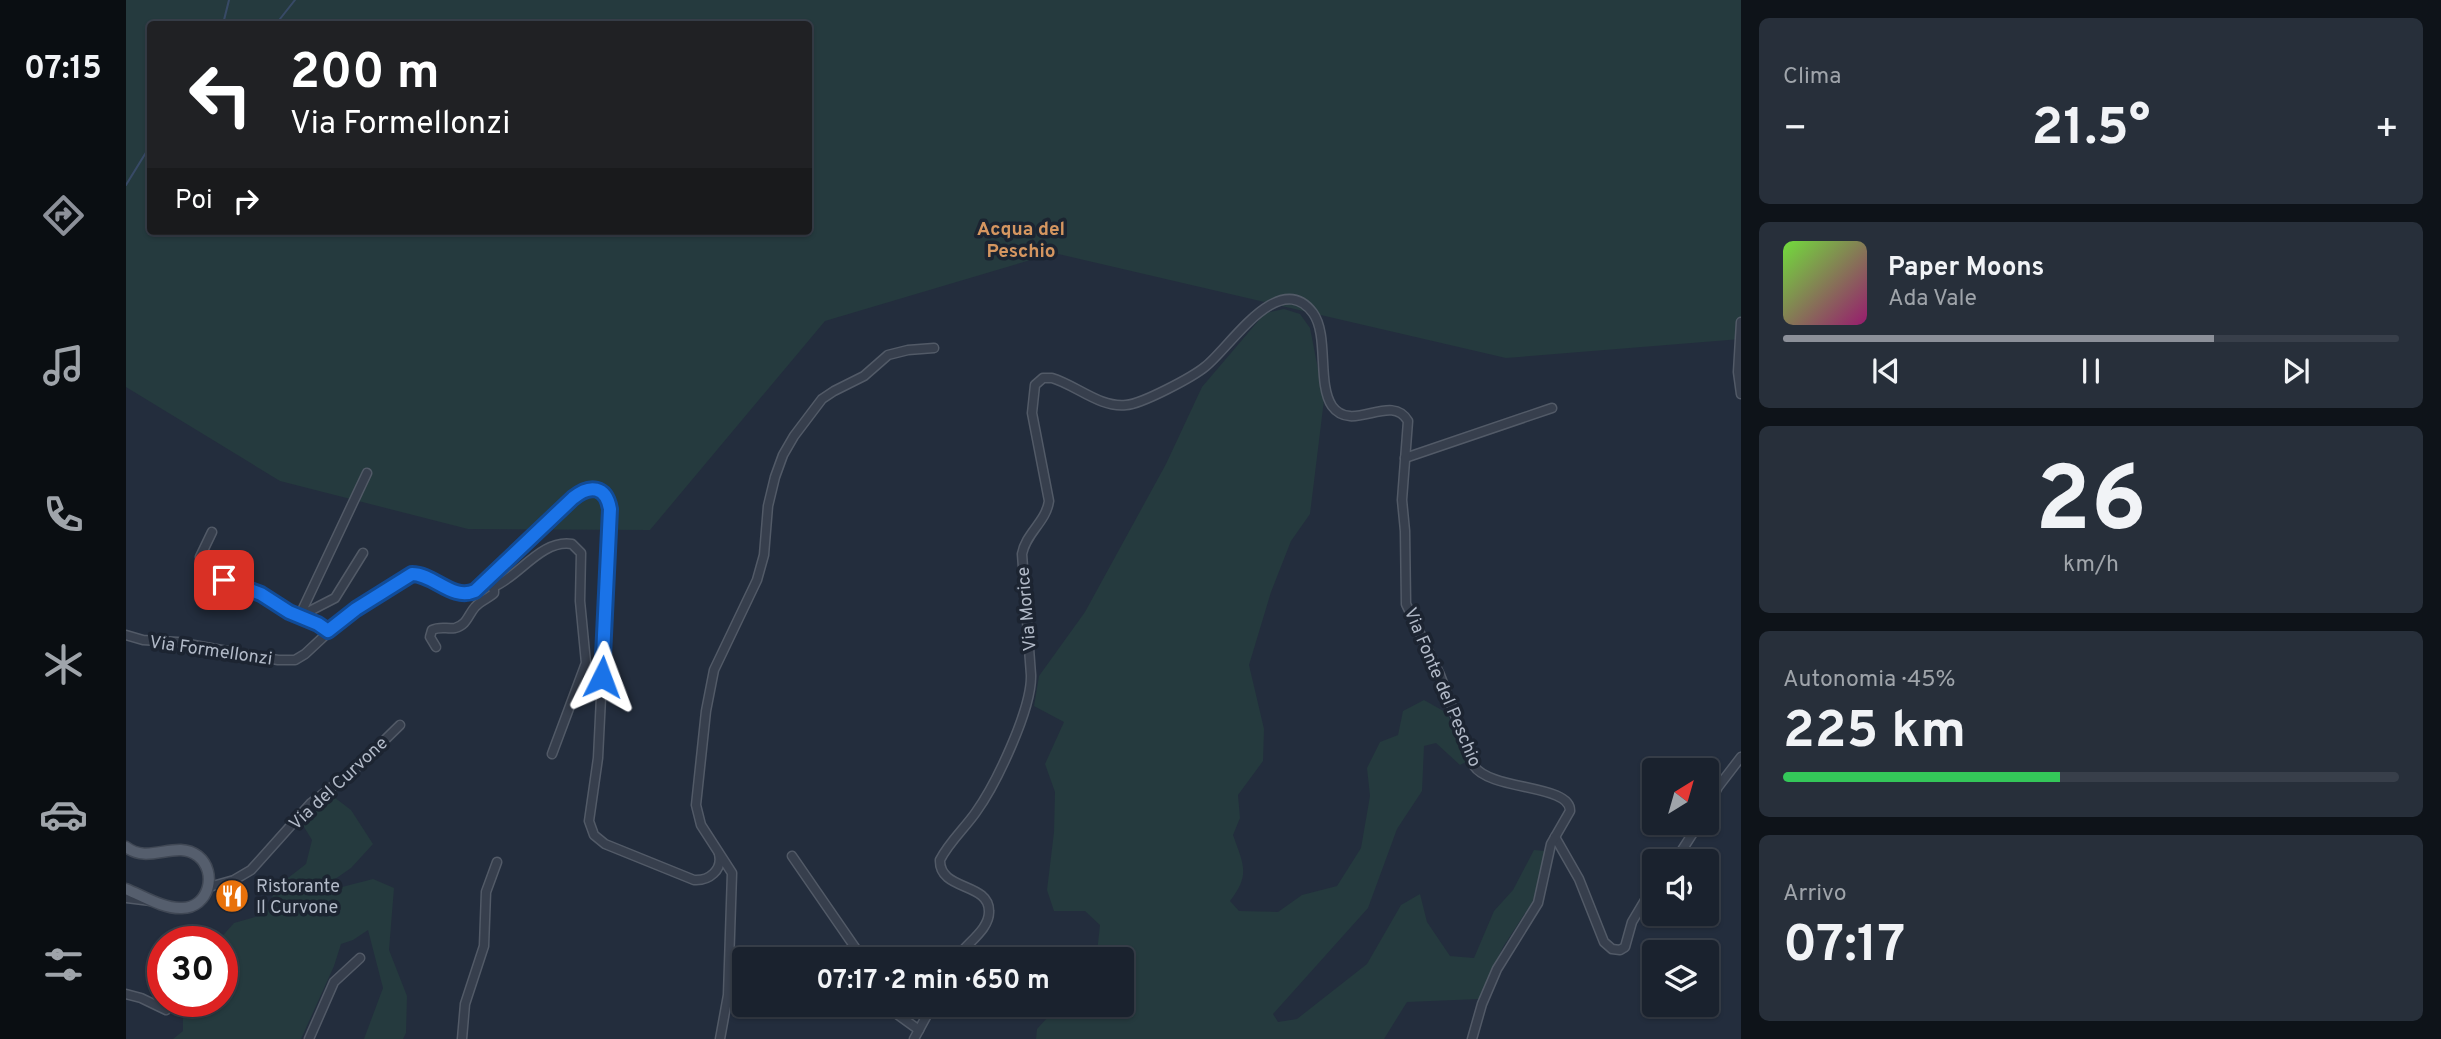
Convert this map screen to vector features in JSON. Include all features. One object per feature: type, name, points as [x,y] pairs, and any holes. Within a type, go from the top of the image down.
[{"type":"main road","points":[[126,847],[144,855],[180,850],[194,853],[207,867],[209,887],[200,902],[191,907],[174,907],[126,889]]},
{"type":"street","name":"Via Fonte del Peschio","points":[[1294,299],[1305,305],[1317,321],[1327,393],[1332,406],[1350,417],[1392,410],[1400,412],[1408,423],[1402,500],[1408,609],[1439,673],[1478,772],[1487,778],[1555,795],[1569,803],[1570,811],[1555,837]]},
{"type":"street","name":"Via Morice","points":[[966,947],[984,926],[989,909],[988,902],[945,875],[940,867],[940,860],[984,799],[1025,712],[1031,693],[1022,554],[1028,537],[1045,514],[1049,500],[1031,410],[1035,385],[1043,378],[1054,378],[1108,403],[1121,406],[1136,403],[1204,368],[1271,303],[1294,299]]},
{"type":"street","points":[[1741,321],[1738,372],[1741,394]]},
{"type":"street","points":[[720,1039],[728,999],[729,894],[732,875],[729,866],[701,825],[696,808],[708,697],[716,662],[761,569],[768,506],[781,459],[808,416],[830,394],[864,376],[888,355],[934,348]]},
{"type":"street","points":[[1405,458],[1552,408]]},
{"type":"street","points":[[299,617],[367,473]]},
{"type":"street","name":"Via Formellonzi","points":[[126,635],[143,640],[177,642],[290,661],[303,656],[328,631],[356,609],[409,575],[418,574],[449,589],[468,594],[479,589],[578,494],[592,488],[602,491],[609,503],[610,514],[598,758],[590,808],[591,828],[596,838],[605,844],[694,880],[704,880],[714,873],[720,862],[719,853]]},
{"type":"street","points":[[212,531],[200,557],[205,567],[217,576],[261,594],[328,631]]},
{"type":"street","points":[[449,589],[453,594],[467,598],[479,595],[537,556],[559,545],[572,544],[581,553],[580,601],[586,663],[552,754]]},
{"type":"street","points":[[299,617],[334,598],[363,553]]},
{"type":"street","points":[[436,647],[430,637],[432,630],[460,626],[470,617],[476,606],[493,595],[493,587]]},
{"type":"street","name":"Via del Curvone","points":[[209,887],[234,880],[251,870],[311,803],[359,765],[400,725]]},
{"type":"street","points":[[1719,787],[1741,757]]},
{"type":"street","points":[[1555,837],[1577,875],[1601,938],[1610,948],[1624,948],[1633,918],[1642,904]]},
{"type":"street","points":[[1472,1039],[1495,972],[1538,903],[1555,837]]},
{"type":"street","points":[[792,856],[855,947]]},
{"type":"street","points":[[462,1039],[465,1004],[484,946],[486,892],[497,862]]},
{"type":"street","points":[[126,898],[145,902],[153,900]]},
{"type":"street","points":[[309,1039],[334,982],[360,958]]},
{"type":"street","points":[[126,994],[147,1001]]},
{"type":"street","points":[[901,1017],[919,1030]]},
{"type":"street","points":[[914,1039],[926,1017]]},
{"type":"green space","points":[[126,0],[1741,0],[1741,339],[1506,358],[1054,253],[825,321],[650,530],[468,529],[280,481],[126,387]]},
{"type":"green space","points":[[1284,309],[1300,314],[1310,328],[1324,400],[1310,514],[1291,541],[1271,592],[1249,665],[1264,729],[1263,761],[1238,795],[1240,818],[1233,835],[1242,862],[1243,876],[1230,901],[1239,911],[1278,912],[1302,895],[1337,886],[1361,848],[1370,796],[1367,768],[1380,742],[1398,735],[1403,711],[1424,700],[1447,713],[1468,761],[1460,765],[1436,743],[1424,746],[1422,791],[1397,829],[1368,908],[1273,1014],[1278,1022],[1297,1019],[1367,964],[1401,905],[1420,894],[1427,922],[1450,956],[1474,958],[1494,911],[1513,890],[1534,850],[1545,851],[1533,901],[1503,947],[1479,999],[1407,1002],[1384,1039],[1036,1039],[1037,1029],[1048,1017],[1134,1017],[1134,947],[1098,947],[1100,925],[1085,911],[1054,911],[1047,890],[1054,832],[1055,792],[1045,764],[1064,722],[1034,706],[1039,676],[1085,612],[1166,464],[1202,387],[1265,313]]},
{"type":"green space","points":[[330,794],[351,810],[373,844],[351,868],[328,884],[342,887],[373,879],[394,888],[389,950],[407,996],[406,1033],[403,1039],[364,1039],[383,988],[368,930],[341,944],[301,1039],[173,1039],[183,1031],[183,1017],[238,1017],[238,926],[231,926],[262,915],[279,885],[306,864],[312,840],[301,822]]},
{"type":"waterway","points":[[224,21],[229,0]]},
{"type":"waterway","points":[[278,21],[295,0]]},
{"type":"waterway","points":[[126,185],[147,151]]},
{"type":"place","name":"Ristorante Il Curvone","points":[[232,896]]},
{"type":"district","name":"Acqua del Peschio","points":[[1021,239]]},
{"type":"route","points":[[224,580],[261,594],[289,612],[323,626],[328,631],[356,609],[412,574],[418,574],[459,593],[468,594],[481,588],[573,498],[588,488],[596,488],[604,494],[610,509],[602,677]]}]
